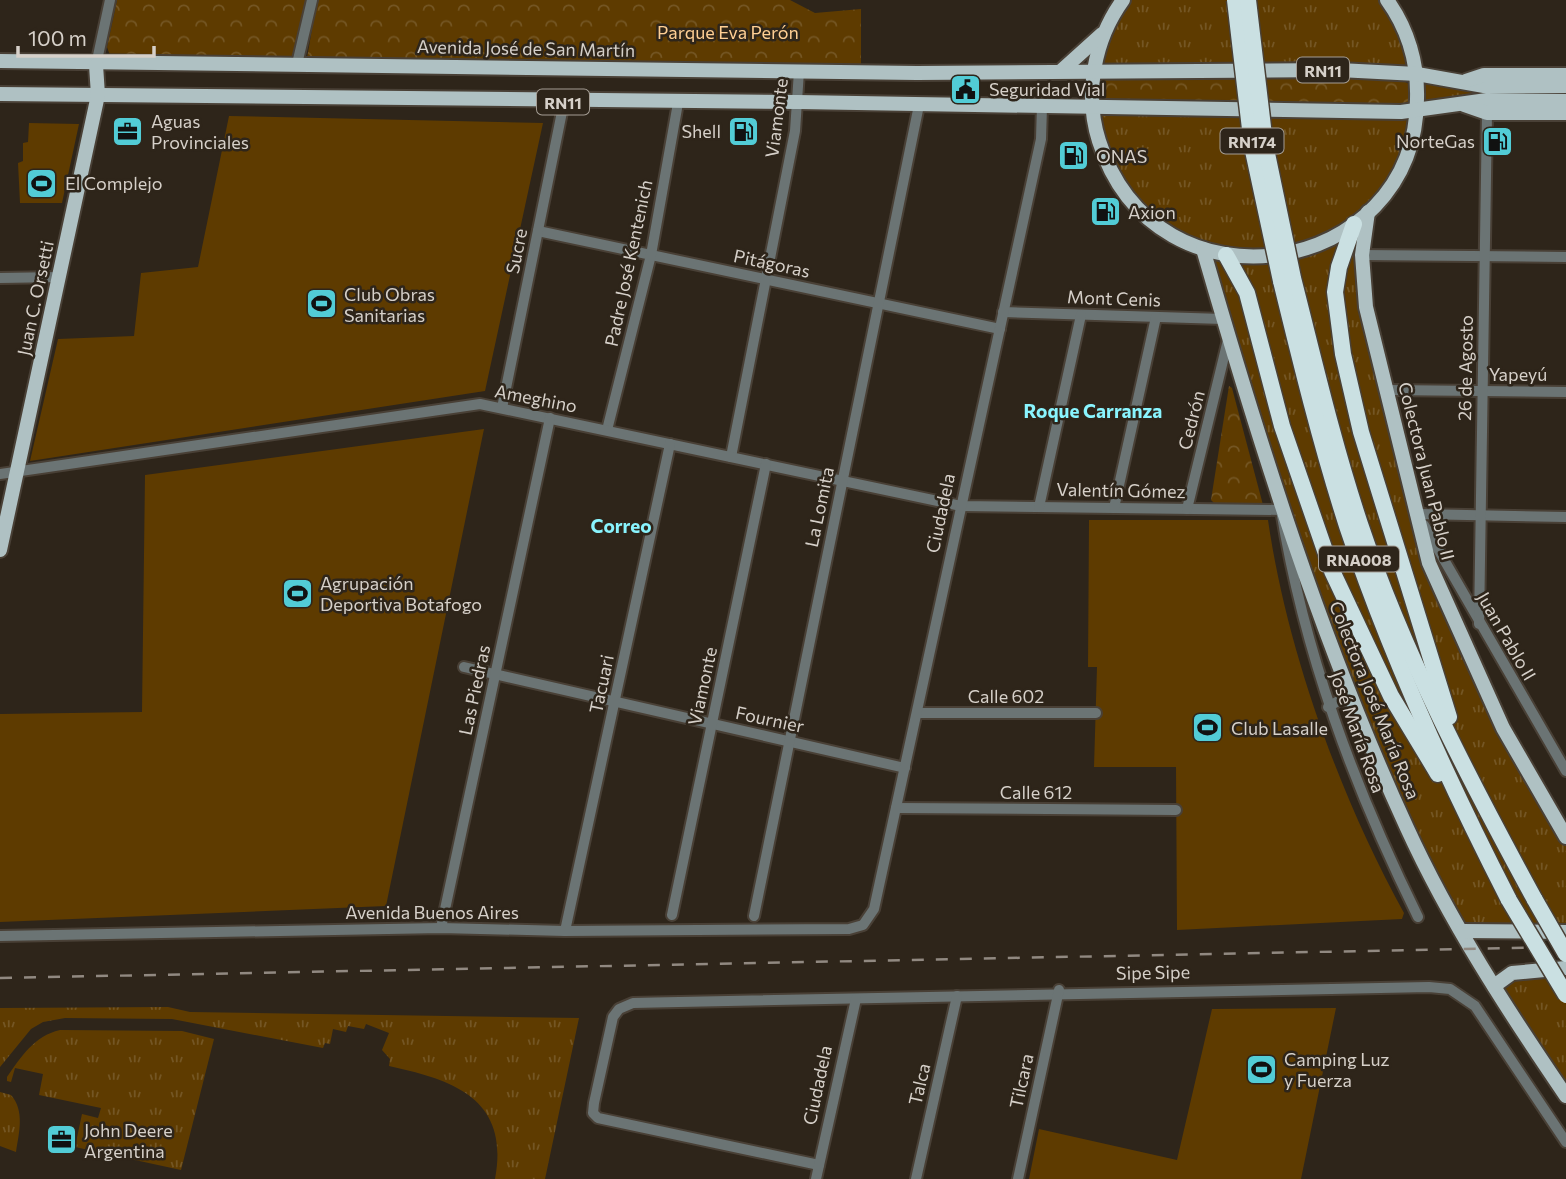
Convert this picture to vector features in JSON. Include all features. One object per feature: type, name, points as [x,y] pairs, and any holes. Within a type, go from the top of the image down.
[{"type":"highway","name":"RN174","points":[[1235,0],[1252,146],[1287,279]]},
{"type":"highway","name":"RN174","points":[[1248,0],[1265,145],[1287,279]]},
{"type":"highway","points":[[1354,224],[1339,267],[1335,292],[1343,354],[1361,432],[1408,589],[1478,795]]},
{"type":"highway","points":[[1226,256],[1247,293],[1286,439],[1332,571],[1391,696],[1471,826]]},
{"type":"highway","name":"RNA008","points":[[1287,279],[1360,524],[1412,657],[1478,795],[1566,954]]},
{"type":"highway","name":"RNA008","points":[[1287,279],[1320,438],[1379,614],[1471,826],[1509,900],[1566,995]]},
{"type":"main road","points":[[1115,0],[1094,72],[1093,107],[1104,157],[1131,201],[1169,234],[1226,256],[1253,258],[1293,253],[1331,239],[1368,212],[1403,163],[1413,139],[1417,112],[1417,74],[1404,30],[1392,3]]},
{"type":"main road","points":[[1061,71],[1078,59],[1107,27],[1123,0]]},
{"type":"main road","name":"Avenida José de San Martín","points":[[0,61],[96,65],[297,64],[1094,72]]},
{"type":"main road","name":"Juan C. Orsetti","points":[[0,550],[98,95],[96,65]]},
{"type":"main road","name":"RN11","points":[[1094,72],[1339,70],[1417,74]]},
{"type":"main road","points":[[1417,74],[1484,86],[1566,86]]},
{"type":"main road","points":[[1465,82],[1484,75],[1566,75]]},
{"type":"main road","name":"RN11","points":[[0,94],[564,102],[798,102],[1417,112]]},
{"type":"main road","points":[[1417,112],[1487,100],[1566,101]]},
{"type":"main road","points":[[1461,105],[1487,113],[1566,113]]},
{"type":"main road","name":"Colectora Juan Pablo II","points":[[1368,212],[1362,255],[1366,307],[1429,563],[1503,728],[1566,837]]},
{"type":"main road","name":"Colectora José María Rosa","points":[[1203,249],[1228,340],[1281,510],[1353,703],[1408,830],[1462,931],[1494,986],[1566,1096]]},
{"type":"main road","points":[[1462,931],[1566,932]]},
{"type":"main road","points":[[1494,986],[1512,973],[1566,968]]},
{"type":"street","points":[[96,65],[110,0]]},
{"type":"street","points":[[297,64],[312,0]]},
{"type":"street","name":"Viamonte","points":[[731,457],[798,102],[799,71]]},
{"type":"street","name":"Sucre","points":[[502,408],[564,102]]},
{"type":"street","name":"Padre José Kentenich","points":[[607,430],[651,255],[678,103]]},
{"type":"street","name":"La Lomita","points":[[754,916],[919,106]]},
{"type":"street","name":"Ciudadela","points":[[863,925],[874,909],[905,768],[1041,139],[1042,106]]},
{"type":"street","name":"26 de Agosto","points":[[1479,625],[1487,113]]},
{"type":"street","name":"Pitágoras","points":[[538,231],[1000,329]]},
{"type":"street","points":[[1362,255],[1566,257]]},
{"type":"street","points":[[0,278],[60,277]]},
{"type":"street","name":"Mont Cenis","points":[[1003,312],[1223,319]]},
{"type":"street","points":[[1039,507],[1081,315]]},
{"type":"street","points":[[1114,508],[1156,317]]},
{"type":"street","name":"Cedrón","points":[[1188,509],[1228,340]]},
{"type":"street","name":"Yapeyú","points":[[1387,390],[1566,392]]},
{"type":"street","name":"Ameghino","points":[[0,474],[16,474],[480,404],[961,506]]},
{"type":"street","name":"Las Piedras","points":[[441,928],[550,418]]},
{"type":"street","name":"Tacuari","points":[[565,931],[670,444]]},
{"type":"street","name":"Viamonte","points":[[672,915],[766,464]]},
{"type":"street","name":"Valentín Gómez","points":[[961,506],[1281,510]]},
{"type":"street","name":"José María Rosa","points":[[1281,510],[1301,612],[1328,707],[1378,836],[1418,917]]},
{"type":"street","points":[[1419,516],[1566,517]]},
{"type":"street","name":"Juan Pablo II","points":[[1419,516],[1479,625],[1566,771]]},
{"type":"street","name":"Fournier","points":[[464,667],[905,768]]},
{"type":"street","points":[[1328,707],[1340,701],[1353,703]]},
{"type":"street","name":"Calle 602","points":[[917,713],[1096,713]]},
{"type":"street","name":"Calle 612","points":[[896,808],[1176,810]]},
{"type":"street","name":"Avenida Buenos Aires","points":[[0,936],[441,928],[565,931],[849,929],[863,925]]},
{"type":"street","name":"Sipe Sipe","points":[[819,1165],[598,1118],[593,1112],[594,1103],[613,1017],[619,1009],[633,1003],[957,996],[1059,990],[1429,986],[1450,989],[1475,1006],[1566,1142]]},
{"type":"street","name":"Tilcara","points":[[1018,1179],[1059,990]]},
{"type":"street","name":"Talca","points":[[916,1179],[957,996]]},
{"type":"street","name":"Ciudadela","points":[[816,1179],[856,999]]},
{"type":"green space","points":[[117,0],[307,0],[294,54],[286,61],[111,58],[107,47]]},
{"type":"green space","name":"Parque Eva Perón","points":[[317,0],[790,0],[815,13],[861,9],[861,66],[307,58]]},
{"type":"green space","points":[[1115,0],[1387,0],[1417,74],[1465,82],[1566,75],[1566,113],[1461,105],[1417,112],[1417,75],[1094,72]]},
{"type":"green space","points":[[1398,78],[1409,84],[1410,100],[1406,107],[1097,101],[1099,79]]},
{"type":"green space","points":[[1093,107],[1417,112],[1413,138],[1368,212],[1366,307],[1419,514],[1466,648],[1566,837],[1566,932],[1462,931],[1353,703],[1203,250],[1131,201]]},
{"type":"green space","name":"Club Obras Sanitarias","points":[[229,116],[543,123],[485,391],[30,461],[58,339],[134,336],[141,273],[198,267]]},
{"type":"green space","name":"El Complejo","points":[[29,123],[79,124],[62,203],[20,203],[18,163],[23,161],[23,143],[28,142]]},
{"type":"green space","points":[[1229,386],[1232,388],[1263,505],[1215,504],[1211,500]]},
{"type":"green space","name":"Agrupación Deportiva Botafogo","points":[[484,429],[386,906],[0,922],[0,714],[142,712],[145,475]]},
{"type":"green space","name":"Club Lasalle","points":[[1089,520],[1268,520],[1288,620],[1319,722],[1358,821],[1404,913],[1402,919],[1177,930],[1176,767],[1094,767],[1097,667],[1088,667]]},
{"type":"green space","points":[[1566,968],[1566,1096],[1494,986],[1503,979]]},
{"type":"green space","points":[[168,1007],[190,1012],[579,1018],[545,1179],[495,1179],[497,1152],[494,1130],[485,1112],[472,1098],[455,1087],[435,1078],[389,1066],[390,1059],[382,1050],[389,1033],[366,1024],[364,1029],[348,1026],[346,1032],[333,1029],[330,1044],[325,1043],[323,1048],[172,1019],[65,1018],[43,1022],[31,1029],[0,1067],[0,1008]]},
{"type":"green space","name":"Camping Luz y Fuerza","points":[[1336,1008],[1301,1179],[1029,1179],[1039,1129],[1177,1160],[1212,1009]]},
{"type":"green space","points":[[60,1030],[182,1031],[214,1039],[181,1170],[75,1147],[82,1114],[98,1118],[101,1108],[39,1095],[43,1074],[15,1068],[11,1082],[7,1081],[7,1077],[35,1042]]},
{"type":"green space","points":[[0,1092],[11,1095],[20,1115],[16,1152],[0,1146]]},
{"type":"railway","points":[[0,978],[1566,947]]},
{"type":"place","name":"Seguridad Vial","points":[[966,89]]},
{"type":"place","name":"Aguas Provinciales","points":[[128,131]]},
{"type":"place","name":"Shell","points":[[744,131]]},
{"type":"place","name":"NorteGas","points":[[1498,141]]},
{"type":"place","name":"ONAS","points":[[1073,156]]},
{"type":"place","name":"El Complejo","points":[[42,183]]},
{"type":"place","name":"Axion","points":[[1105,212]]},
{"type":"place","name":"Club Obras Sanitarias","points":[[321,304]]},
{"type":"place","name":"Agrupación Deportiva Botafogo","points":[[297,593]]},
{"type":"place","name":"Club Lasalle","points":[[1208,728]]},
{"type":"place","name":"Camping Luz y Fuerza","points":[[1261,1069]]},
{"type":"place","name":"John Deere Argentina","points":[[61,1140]]},
{"type":"district","name":"Roque Carranza","points":[[1093,410]]},
{"type":"district","name":"Correo","points":[[621,525]]}]
